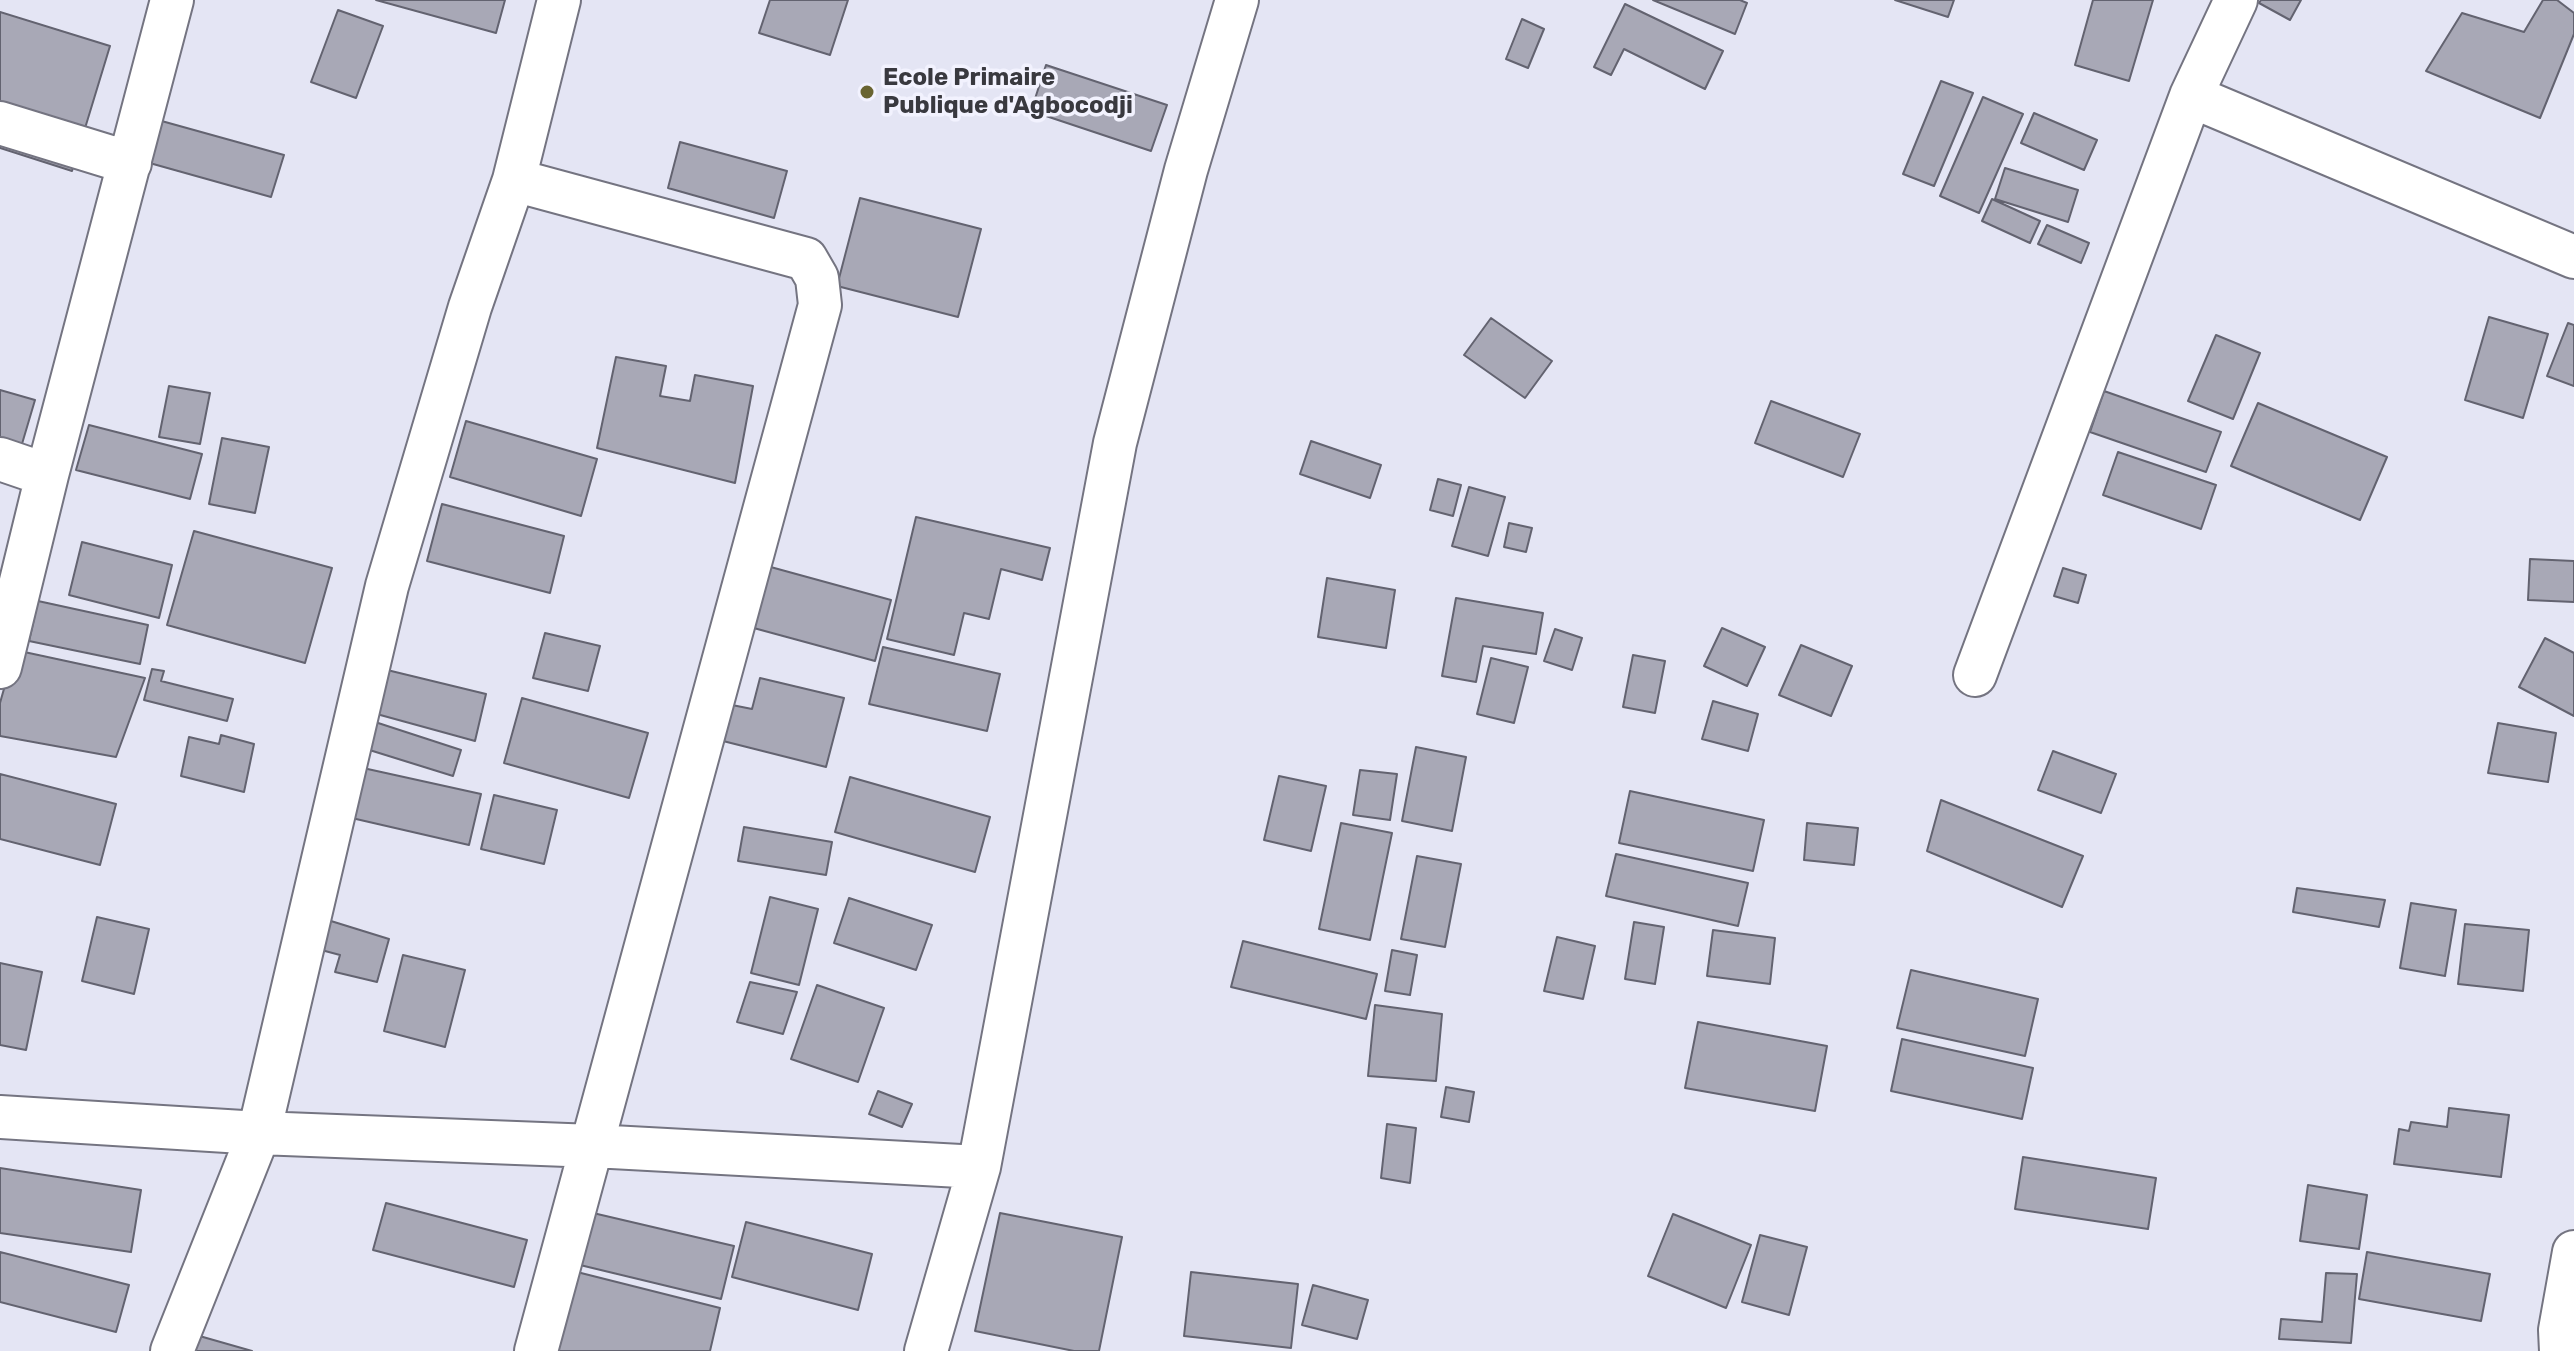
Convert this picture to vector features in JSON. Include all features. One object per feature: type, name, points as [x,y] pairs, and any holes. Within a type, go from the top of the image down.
[{"type":"street","points":[[0,667],[47,475],[172,0]]},
{"type":"street","points":[[172,1351],[259,1133],[387,586],[470,307],[514,180],[559,0]]},
{"type":"street","points":[[926,1351],[979,1167],[1115,443],[1186,170],[1237,0]]},
{"type":"street","points":[[1975,675],[2191,96],[2236,0]]},
{"type":"street","points":[[2191,96],[2574,257]]},
{"type":"street","points":[[0,123],[130,163]]},
{"type":"street","points":[[514,180],[806,259],[817,278],[820,305],[536,1351]]},
{"type":"street","points":[[0,459],[47,475]]},
{"type":"street","points":[[0,1117],[259,1133],[593,1146],[979,1167]]},
{"type":"street","points":[[2561,1351],[2560,1330],[2574,1252]]},
{"type":"building","points":[[376,0],[505,0],[496,33]]},
{"type":"building","points":[[770,0],[848,0],[830,55],[759,33]]},
{"type":"building","points":[[1653,0],[1740,0],[1747,3],[1735,34]]},
{"type":"building","points":[[1895,0],[1954,0],[1948,17]]},
{"type":"building","points":[[2093,0],[2153,0],[2129,81],[2075,65]]},
{"type":"building","points":[[2261,0],[2301,0],[2290,20],[2259,3]]},
{"type":"building","points":[[2543,0],[2557,0],[2574,13],[2574,34],[2540,118],[2426,71],[2462,13],[2524,32]]},
{"type":"building","points":[[1625,4],[1723,51],[1705,89],[1624,49],[1611,75],[1594,67]]},
{"type":"building","points":[[338,10],[383,26],[356,98],[311,82]]},
{"type":"building","points":[[0,12],[110,46],[72,171],[0,148]]},
{"type":"building","points":[[1522,19],[1544,29],[1528,68],[1506,59]]},
{"type":"building","points":[[1046,65],[1167,105],[1151,151],[1031,111]]},
{"type":"building","points":[[1941,81],[1973,93],[1934,186],[1903,174]]},
{"type":"building","points":[[1983,97],[2023,114],[1979,213],[1940,196]]},
{"type":"building","points":[[2034,113],[2097,140],[2084,170],[2021,143]]},
{"type":"building","points":[[158,120],[284,155],[271,197],[146,162]]},
{"type":"building","points":[[680,142],[787,171],[774,218],[668,188]]},
{"type":"building","points":[[2005,168],[2078,190],[2068,222],[1995,199]]},
{"type":"building","points":[[860,198],[981,229],[958,317],[837,286]]},
{"type":"building","points":[[1992,199],[2040,221],[2030,243],[1982,221]]},
{"type":"building","points":[[2047,225],[2089,243],[2081,263],[2038,244]]},
{"type":"building","points":[[2489,317],[2548,334],[2523,418],[2465,400]]},
{"type":"building","points":[[1491,318],[1552,361],[1525,398],[1464,355]]},
{"type":"building","points":[[2568,323],[2574,325],[2574,386],[2547,376]]},
{"type":"building","points":[[2216,335],[2260,353],[2233,419],[2188,401]]},
{"type":"building","points":[[616,357],[666,366],[660,396],[690,401],[695,375],[753,386],[735,483],[597,448]]},
{"type":"building","points":[[169,386],[210,393],[200,444],[159,437]]},
{"type":"building","points":[[0,390],[35,400],[19,454],[0,449]]},
{"type":"building","points":[[2104,391],[2221,432],[2206,472],[2090,432]]},
{"type":"building","points":[[1771,401],[1860,434],[1843,477],[1755,443]]},
{"type":"building","points":[[2258,403],[2387,457],[2360,520],[2231,466]]},
{"type":"building","points":[[466,421],[597,459],[581,516],[450,477]]},
{"type":"building","points":[[89,425],[202,454],[190,499],[76,470]]},
{"type":"building","points":[[222,438],[269,447],[255,513],[209,504]]},
{"type":"building","points":[[1311,441],[1381,465],[1370,498],[1300,474]]},
{"type":"building","points":[[2118,452],[2216,485],[2201,529],[2103,495]]},
{"type":"building","points":[[1438,479],[1461,485],[1453,516],[1430,510]]},
{"type":"building","points":[[1469,487],[1505,497],[1488,556],[1452,546]]},
{"type":"building","points":[[442,504],[564,536],[550,593],[427,561]]},
{"type":"building","points":[[916,517],[1050,548],[1042,580],[1001,569],[989,619],[964,613],[954,655],[887,639]]},
{"type":"building","points":[[1509,523],[1532,528],[1526,552],[1504,547]]},
{"type":"building","points":[[194,531],[332,568],[305,663],[167,625]]},
{"type":"building","points":[[82,542],[172,565],[159,618],[69,595]]},
{"type":"building","points":[[2530,559],[2574,561],[2574,602],[2528,600]]},
{"type":"building","points":[[767,566],[891,600],[875,661],[750,627]]},
{"type":"building","points":[[2063,568],[2086,575],[2078,603],[2054,596]]},
{"type":"building","points":[[1327,578],[1395,590],[1386,648],[1318,637]]},
{"type":"building","points":[[1456,598],[1543,613],[1536,654],[1483,646],[1476,682],[1442,676]]},
{"type":"building","points":[[38,601],[148,625],[140,664],[29,641]]},
{"type":"building","points":[[1722,628],[1765,647],[1747,686],[1704,666]]},
{"type":"building","points":[[1555,629],[1582,638],[1572,670],[1544,661]]},
{"type":"building","points":[[545,633],[600,646],[588,691],[533,678]]},
{"type":"building","points":[[2545,638],[2574,653],[2574,716],[2519,687]]},
{"type":"building","points":[[1801,645],[1852,666],[1831,716],[1779,695]]},
{"type":"building","points":[[883,647],[1000,674],[987,731],[869,704]]},
{"type":"building","points":[[15,650],[145,678],[116,757],[0,736],[0,703]]},
{"type":"building","points":[[1633,655],[1665,661],[1655,713],[1623,707]]},
{"type":"building","points":[[1491,658],[1528,667],[1514,723],[1477,714]]},
{"type":"building","points":[[152,669],[164,671],[161,681],[233,699],[227,721],[144,700]]},
{"type":"building","points":[[383,669],[486,694],[475,741],[373,713]]},
{"type":"building","points":[[760,678],[844,698],[826,767],[723,741],[732,705],[752,709]]},
{"type":"building","points":[[522,698],[648,733],[629,798],[504,763]]},
{"type":"building","points":[[1713,701],[1758,714],[1748,751],[1702,739]]},
{"type":"building","points":[[372,721],[461,750],[453,776],[363,748]]},
{"type":"building","points":[[2498,723],[2556,733],[2548,782],[2488,773]]},
{"type":"building","points":[[221,735],[254,744],[244,792],[181,776],[189,737],[219,744]]},
{"type":"building","points":[[1416,747],[1466,757],[1452,831],[1402,821]]},
{"type":"building","points":[[2053,751],[2116,774],[2101,813],[2038,790]]},
{"type":"building","points":[[354,766],[481,794],[469,845],[343,816]]},
{"type":"building","points":[[1360,770],[1397,774],[1390,820],[1353,815]]},
{"type":"building","points":[[0,774],[116,804],[100,865],[0,839]]},
{"type":"building","points":[[1279,776],[1326,786],[1311,851],[1264,840]]},
{"type":"building","points":[[850,777],[990,817],[975,872],[835,832]]},
{"type":"building","points":[[1630,791],[1764,820],[1753,871],[1619,843]]},
{"type":"building","points":[[494,795],[557,810],[544,864],[481,849]]},
{"type":"building","points":[[1941,800],[2083,856],[2062,907],[1927,851]]},
{"type":"building","points":[[1341,823],[1392,833],[1370,940],[1319,929]]},
{"type":"building","points":[[1807,823],[1858,828],[1854,865],[1804,860]]},
{"type":"building","points":[[744,827],[832,842],[826,875],[738,861]]},
{"type":"building","points":[[1616,854],[1748,883],[1738,926],[1606,896]]},
{"type":"building","points":[[1417,856],[1461,864],[1445,947],[1401,939]]},
{"type":"building","points":[[2297,888],[2385,900],[2379,927],[2293,912]]},
{"type":"building","points":[[770,897],[818,909],[799,985],[751,973]]},
{"type":"building","points":[[849,898],[932,925],[916,970],[834,943]]},
{"type":"building","points":[[2411,903],[2456,910],[2445,976],[2400,968]]},
{"type":"building","points":[[97,917],[149,929],[134,994],[82,981]]},
{"type":"building","points":[[318,917],[389,939],[377,982],[335,972],[340,955],[310,947]]},
{"type":"building","points":[[1634,922],[1664,927],[1655,984],[1625,979]]},
{"type":"building","points":[[2465,924],[2529,930],[2523,991],[2458,984]]},
{"type":"building","points":[[1713,930],[1775,938],[1770,984],[1707,976]]},
{"type":"building","points":[[1557,937],[1595,946],[1583,999],[1544,991]]},
{"type":"building","points":[[1243,941],[1377,974],[1366,1019],[1231,987]]},
{"type":"building","points":[[1392,950],[1417,955],[1410,995],[1385,991]]},
{"type":"building","points":[[403,955],[465,970],[445,1047],[384,1031]]},
{"type":"building","points":[[0,963],[42,972],[26,1050],[0,1045]]},
{"type":"building","points":[[1911,970],[2038,999],[2025,1056],[1897,1028]]},
{"type":"building","points":[[750,982],[797,992],[783,1034],[737,1022]]},
{"type":"building","points":[[817,985],[884,1008],[858,1082],[791,1059]]},
{"type":"building","points":[[1375,1005],[1442,1014],[1436,1081],[1368,1076]]},
{"type":"building","points":[[1698,1022],[1827,1046],[1815,1111],[1685,1088]]},
{"type":"building","points":[[1902,1039],[2033,1068],[2022,1119],[1891,1091]]},
{"type":"building","points":[[1446,1087],[1474,1092],[1469,1122],[1441,1117]]},
{"type":"building","points":[[878,1091],[912,1104],[902,1127],[869,1114]]},
{"type":"building","points":[[2449,1108],[2509,1115],[2501,1177],[2394,1164],[2399,1129],[2409,1131],[2411,1122],[2447,1127]]},
{"type":"building","points":[[1387,1124],[1416,1128],[1410,1183],[1381,1178]]},
{"type":"building","points":[[2023,1157],[2156,1178],[2148,1229],[2015,1209]]},
{"type":"building","points":[[0,1168],[141,1190],[131,1252],[0,1233]]},
{"type":"building","points":[[2308,1185],[2367,1195],[2359,1249],[2300,1241]]},
{"type":"building","points":[[386,1203],[527,1240],[514,1287],[373,1250]]},
{"type":"building","points":[[593,1213],[734,1246],[721,1299],[580,1265]]},
{"type":"building","points":[[1000,1213],[1122,1237],[1099,1351],[1074,1351],[975,1331]]},
{"type":"building","points":[[1673,1214],[1751,1245],[1726,1308],[1648,1276]]},
{"type":"building","points":[[746,1222],[872,1254],[858,1310],[732,1277]]},
{"type":"building","points":[[1760,1235],[1807,1247],[1789,1315],[1742,1302]]},
{"type":"building","points":[[0,1252],[129,1285],[116,1332],[0,1302]]},
{"type":"building","points":[[2367,1252],[2490,1274],[2481,1321],[2359,1299]]},
{"type":"building","points":[[577,1272],[720,1308],[710,1351],[557,1351]]},
{"type":"building","points":[[1191,1272],[1298,1284],[1291,1348],[1184,1336]]},
{"type":"building","points":[[2326,1273],[2357,1274],[2351,1343],[2279,1339],[2281,1319],[2322,1322]]},
{"type":"building","points":[[1313,1285],[1368,1300],[1357,1339],[1302,1325]]},
{"type":"building","points":[[196,1335],[252,1351],[191,1351]]},
{"type":"place","name":"Ecole Primaire Publique d'Agbocodji","points":[[867,92]]}]
